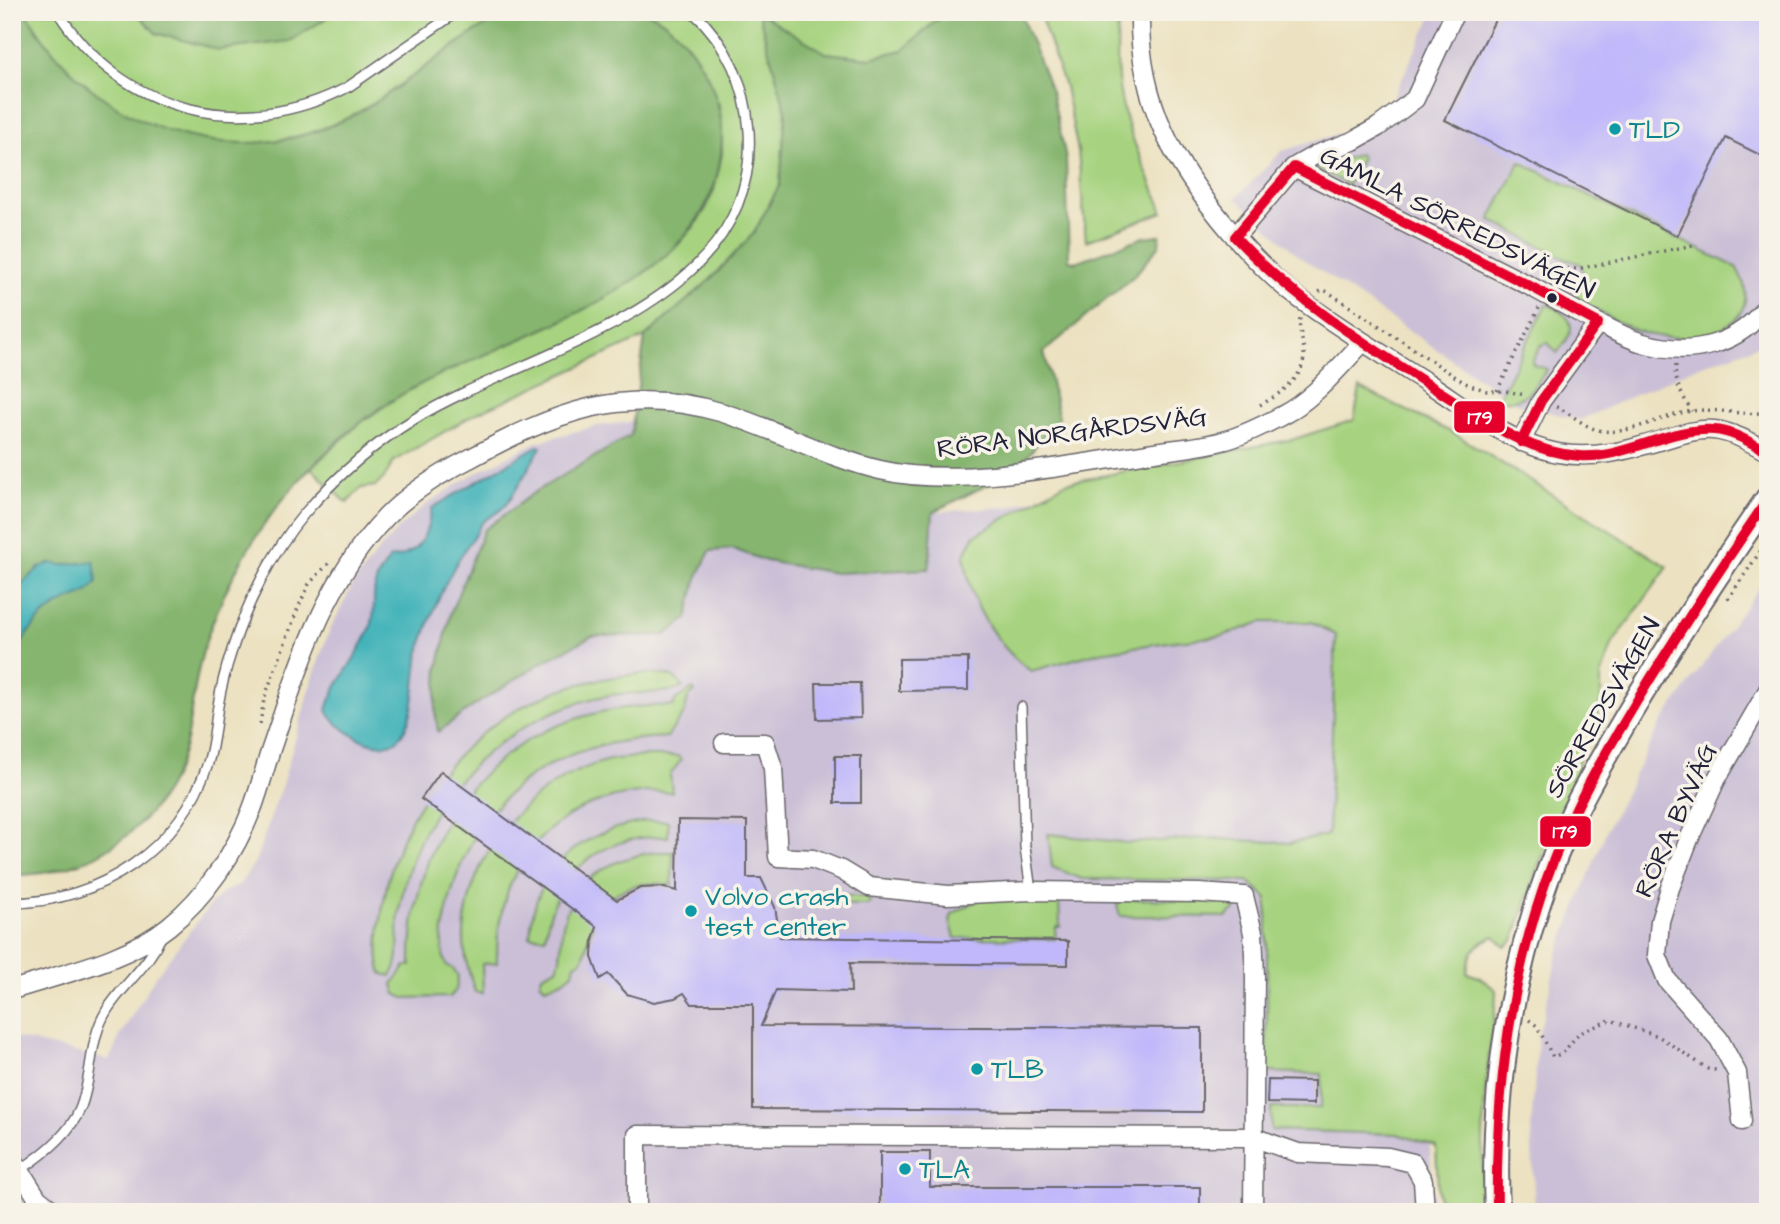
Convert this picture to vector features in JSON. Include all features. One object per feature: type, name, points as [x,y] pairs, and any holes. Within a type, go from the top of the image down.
[{"type":"street","points":[[1140,12],[1146,73],[1164,133],[1185,174],[1260,265],[1310,305],[1363,342],[1521,442],[1558,453],[1591,456],[1638,447],[1691,432],[1714,430],[1735,435],[1768,452]]},
{"type":"street","name":"GAMLA SÖRREDSVÄGEN","points":[[1236,237],[1294,167],[1315,155],[1361,137],[1415,99],[1455,12]]},
{"type":"street","name":"GAMLA SÖRREDSVÄGEN","points":[[1294,167],[1642,343],[1678,350],[1711,346],[1743,331],[1757,320],[1768,304]]},
{"type":"street","name":"GAMLA SÖRREDSVÄGEN","points":[[1521,442],[1541,401],[1598,323]]},
{"type":"street","name":"RÖRA NORGÅRDSVÄG","points":[[12,990],[109,959],[165,929],[200,896],[218,873],[243,830],[318,620],[332,591],[358,551],[387,516],[424,486],[467,460],[544,421],[581,409],[623,401],[681,403],[720,412],[848,461],[884,471],[934,477],[980,475],[1095,461],[1226,440],[1284,415],[1316,389],[1363,342]]},
{"type":"street","name":"SÖRREDSVÄGEN","points":[[1497,1212],[1498,1104],[1510,1015],[1525,949],[1551,868],[1575,810],[1599,764],[1707,587],[1768,499]]},
{"type":"street","name":"RÖRA BYVÄG","points":[[1742,1121],[1737,1073],[1719,1039],[1667,980],[1657,955],[1660,921],[1689,839],[1716,780],[1768,690]]},
{"type":"street","points":[[724,743],[765,743],[773,768],[778,857],[813,859],[842,870],[869,887],[948,895],[1031,891],[1244,896],[1253,933],[1254,965],[1253,1212]]},
{"type":"street","points":[[637,1212],[637,1135],[1253,1137],[1298,1153],[1388,1157],[1413,1163],[1423,1181],[1425,1212]]},
{"type":"street","points":[[16,1164],[38,1199],[55,1212]]},
{"type":"lane","points":[[58,12],[95,58],[140,90],[185,108],[212,114],[242,115],[287,110],[330,96],[348,87],[457,12]]},
{"type":"lane","points":[[12,903],[58,898],[107,880],[147,854],[178,821],[198,788],[208,763],[229,661],[258,587],[302,516],[354,463],[395,431],[439,405],[573,345],[641,308],[696,267],[715,243],[729,221],[742,189],[749,157],[748,124],[742,87],[734,68],[717,40],[693,12]]},
{"type":"lane","points":[[1021,707],[1025,847],[1031,891]]},
{"type":"lane","points":[[16,1164],[51,1146],[74,1119],[80,1108],[98,1030],[107,1010],[153,956],[165,929]]},
{"type":"path","points":[[1256,408],[1278,395],[1300,372],[1304,352],[1299,324],[1300,318],[1310,305]]},
{"type":"path","points":[[1678,350],[1676,379],[1692,411]]},
{"type":"path","points":[[1726,602],[1768,540]]},
{"type":"path","points":[[259,735],[264,699],[298,608],[309,584],[332,560]]},
{"type":"path","points":[[1524,1017],[1536,1026],[1553,1057],[1563,1053],[1578,1034],[1610,1020],[1658,1036],[1708,1069],[1737,1073]]},
{"type":"shaded area","points":[[1434,12],[1768,12],[1768,342],[1694,368],[1580,420],[1517,404],[1300,257],[1236,198],[1282,151],[1348,131],[1391,101]]},
{"type":"shaded area","points":[[641,421],[916,513],[1008,507],[1060,491],[1275,453],[1361,424],[1420,990],[1434,1212],[12,1212],[12,1037],[109,1060],[155,977],[210,905],[224,892],[239,885],[255,862],[281,788],[328,634],[353,584],[378,551],[428,503],[472,475],[536,442],[596,426]]},
{"type":"shaded area","points":[[1768,575],[1768,1212],[1535,1212],[1531,1127],[1538,1038],[1558,953],[1607,829],[1661,723]]},
{"type":"green space","points":[[12,12],[26,12],[54,52],[88,86],[127,113],[170,131],[215,141],[262,142],[309,133],[355,114],[393,91],[464,39],[510,12],[645,12],[673,29],[698,60],[709,80],[718,106],[722,145],[718,172],[702,212],[675,247],[639,277],[552,325],[401,395],[357,426],[316,462],[265,524],[250,546],[225,594],[210,628],[202,656],[183,752],[158,803],[140,824],[118,842],[94,856],[68,867],[41,873],[12,875]]},
{"type":"green space","points":[[26,12],[136,12],[156,33],[290,41],[336,12],[508,12],[352,116],[295,138],[239,144],[202,140],[166,131],[131,116],[99,96],[70,72],[46,43]]},
{"type":"green space","points":[[136,12],[336,12],[290,41],[219,50],[156,33]]},
{"type":"green space","points":[[646,12],[758,12],[786,111],[780,184],[754,233],[711,279],[645,337],[475,414],[394,461],[376,486],[361,488],[347,503],[311,468],[359,424],[426,381],[561,321],[626,285],[676,247],[706,209],[714,190],[722,154],[719,104]]},
{"type":"green space","points":[[758,12],[826,53],[870,58],[903,50],[946,12],[1020,12],[1052,94],[1066,158],[1069,260],[1076,262],[1144,237],[1160,235],[1159,246],[1135,275],[1044,352],[1059,418],[1015,471],[933,512],[929,569],[835,573],[766,561],[733,549],[710,551],[697,578],[687,619],[665,635],[592,636],[541,663],[438,732],[435,711],[438,669],[451,612],[484,530],[535,492],[631,435],[645,337],[711,279],[754,233],[780,184],[786,111]]},
{"type":"green space","points":[[761,12],[946,12],[903,50],[870,58],[826,53],[785,30]]},
{"type":"green space","points":[[1039,12],[1118,12],[1118,78],[1124,113],[1163,212],[1086,241],[1078,151],[1065,87]]},
{"type":"green space","points":[[1359,154],[1362,158],[1348,185],[1317,169]]},
{"type":"green space","points":[[1520,162],[1736,267],[1745,287],[1744,304],[1737,317],[1724,327],[1708,333],[1689,337],[1652,335],[1632,329],[1574,298],[1583,273],[1581,264],[1490,220]]},
{"type":"green space","points":[[1546,305],[1558,310],[1568,319],[1571,330],[1568,337],[1557,353],[1548,343],[1541,345],[1532,362],[1547,369],[1527,394],[1515,400],[1498,399]]},
{"type":"green space","points":[[1360,388],[1455,434],[1668,567],[1613,643],[1601,676],[1601,701],[1597,717],[1583,731],[1578,771],[1537,869],[1513,941],[1505,947],[1495,936],[1482,942],[1469,959],[1467,973],[1479,977],[1496,990],[1484,1110],[1483,1212],[1439,1212],[1436,1146],[1397,1134],[1271,1130],[1271,1108],[1321,1108],[1322,1074],[1267,1072],[1267,898],[1248,881],[1082,879],[1052,867],[1048,834],[1128,843],[1203,838],[1290,843],[1328,835],[1336,635],[1311,622],[1262,622],[1222,636],[1100,652],[1031,671],[1005,648],[984,619],[972,593],[964,556],[974,536],[1065,483],[1294,439],[1354,420]]},
{"type":"green space","points":[[638,674],[669,676],[683,687],[669,691],[610,695],[554,712],[503,741],[480,759],[460,780],[441,803],[416,849],[401,903],[397,962],[391,976],[382,974],[379,934],[394,861],[424,798],[446,770],[470,744],[498,722],[528,704],[579,684]]},
{"type":"green space","points":[[693,689],[695,692],[688,697],[685,712],[667,737],[628,740],[592,748],[559,760],[529,777],[503,800],[481,827],[463,860],[448,906],[443,950],[447,966],[453,968],[458,976],[456,990],[450,997],[404,998],[396,994],[393,984],[406,966],[411,966],[415,910],[429,859],[452,814],[483,775],[521,744],[566,722],[618,709],[674,706],[675,700]]},
{"type":"green space","points":[[643,756],[678,756],[681,760],[670,775],[672,792],[634,794],[599,802],[569,816],[543,836],[523,861],[508,890],[499,925],[497,963],[482,964],[483,993],[475,992],[464,948],[468,904],[477,875],[490,849],[507,825],[551,785],[578,771],[606,761]]},
{"type":"green space","points":[[647,821],[668,821],[668,837],[622,842],[603,850],[586,862],[571,876],[559,894],[550,914],[545,937],[530,936],[541,890],[566,856],[602,833]]},
{"type":"green space","points":[[657,852],[673,852],[672,885],[638,885],[618,892],[609,899],[595,917],[584,955],[582,960],[575,964],[573,973],[563,981],[545,987],[540,982],[542,975],[557,968],[563,925],[576,894],[586,882],[611,865]]},
{"type":"green space","points":[[816,890],[867,897],[871,903],[820,904],[814,897]]},
{"type":"green space","points":[[982,898],[1059,899],[1060,927],[1056,927],[1055,939],[955,938],[950,921],[952,914]]},
{"type":"green space","points":[[1121,899],[1223,900],[1235,907],[1235,910],[1226,917],[1120,916],[1117,905]]},
{"type":"water","points":[[537,446],[541,447],[512,495],[502,509],[480,525],[442,591],[420,651],[412,709],[404,730],[398,739],[381,745],[348,732],[338,725],[327,710],[336,688],[371,626],[375,587],[382,570],[390,558],[409,553],[421,542],[432,508]]},
{"type":"water","points":[[94,561],[97,581],[94,586],[55,607],[37,622],[23,641],[12,675],[12,593],[40,567],[51,563],[62,565]]},
{"type":"building","name":"TLD","points":[[1499,12],[1768,12],[1768,159],[1726,138],[1677,236],[1445,120]]},
{"type":"building","points":[[968,658],[968,690],[899,691],[899,659]]},
{"type":"building","points":[[816,683],[860,683],[861,718],[817,719]]},
{"type":"building","points":[[835,756],[861,756],[861,803],[835,803]]},
{"type":"building","points":[[441,771],[617,900],[640,888],[660,887],[677,891],[678,820],[747,821],[747,878],[761,878],[775,907],[780,937],[1068,941],[1068,965],[850,963],[851,992],[776,990],[761,1026],[1202,1028],[1202,1112],[753,1109],[753,1004],[692,1004],[684,993],[675,998],[654,1002],[627,994],[608,974],[600,979],[592,957],[597,927],[421,799]]},
{"type":"building","points":[[1268,1080],[1314,1081],[1314,1104],[1267,1103]]},
{"type":"building","name":"TLA","points":[[880,1152],[930,1152],[930,1187],[1200,1187],[1200,1212],[880,1212]]},
{"type":"transit line","name":"179","points":[[1235,237],[1294,167],[1598,323],[1541,401],[1521,442]]},
{"type":"transit line","name":"179","points":[[1235,237],[1281,281],[1331,320],[1471,412],[1522,441],[1559,453],[1597,456],[1680,433],[1714,430],[1735,435],[1768,452]]},
{"type":"transit line","name":"179","points":[[1497,1212],[1499,1121],[1508,1032],[1526,945],[1554,859],[1581,799],[1624,723],[1683,626],[1768,499]]},
{"type":"place","name":"TLD","points":[[1615,129]]},
{"type":"place","name":"Volvo crash test center","points":[[691,911]]},
{"type":"place","name":"TLB","points":[[977,1069]]},
{"type":"place","name":"TLA","points":[[905,1169]]}]
